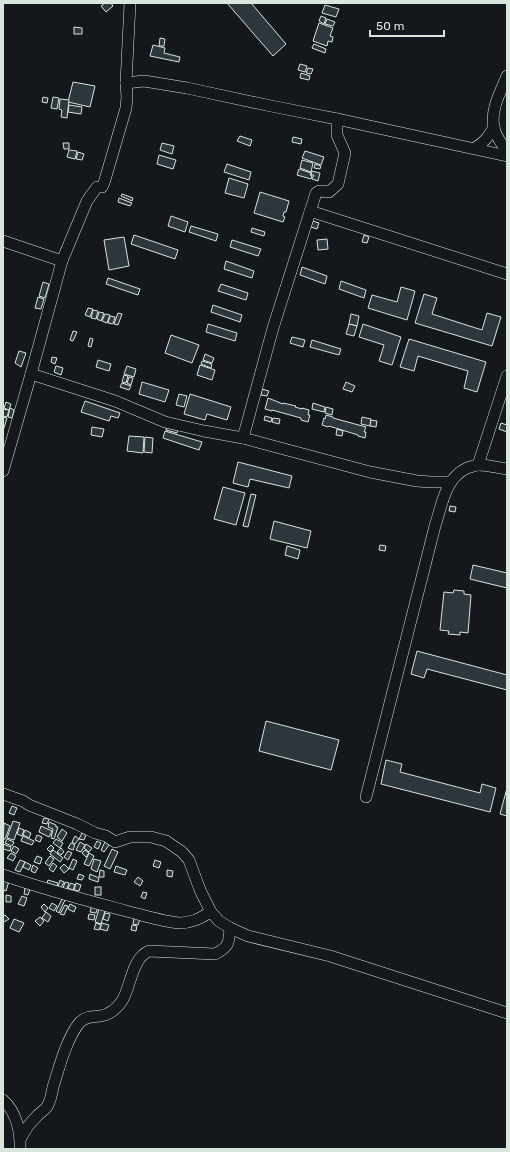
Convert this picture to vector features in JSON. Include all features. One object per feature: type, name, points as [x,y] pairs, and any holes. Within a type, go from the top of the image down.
[{"type":"street","points":[[3,471],[62,261],[87,201],[97,187],[102,187],[104,183],[126,108],[130,3]]},
{"type":"street","points":[[507,76],[494,106],[494,127],[497,136],[507,152]]},
{"type":"street","points":[[126,83],[144,81],[158,83],[337,119],[507,156]]},
{"type":"street","points":[[243,438],[273,328],[316,193],[319,191],[329,192],[338,184],[345,153],[337,134],[337,119]]},
{"type":"street","points":[[474,148],[483,143],[494,127]]},
{"type":"street","points":[[310,211],[507,274]]},
{"type":"street","points":[[3,241],[62,261]]},
{"type":"street","points":[[31,374],[114,402],[164,422],[243,438],[370,472],[417,481],[450,482]]},
{"type":"street","points":[[478,465],[507,376]]},
{"type":"street","points":[[366,797],[435,526],[450,482],[463,470],[478,465],[507,469]]},
{"type":"street","points":[[3,794],[23,801],[29,805],[77,824],[95,833],[106,836],[115,842],[130,837],[151,837],[166,841],[182,852],[189,860],[200,890],[211,912],[219,921],[248,936],[330,956],[507,1013]]},
{"type":"street","points":[[3,875],[98,904],[178,923],[196,920],[211,912]]},
{"type":"street","points":[[20,1149],[23,1132],[48,1105],[72,1034],[85,1019],[109,1013],[119,1005],[123,1000],[141,956],[149,951],[215,954],[224,950],[229,941],[230,928]]},
{"type":"street","points":[[3,1100],[14,1114],[21,1138]]},
{"type":"building","points":[[105,3],[111,3],[113,6],[106,12],[101,6]]},
{"type":"building","points":[[227,3],[251,3],[286,44],[273,56]]},
{"type":"building","points":[[325,5],[339,9],[336,17],[322,13]]},
{"type":"building","points":[[321,16],[326,18],[324,24],[319,21]]},
{"type":"building","points":[[327,19],[335,22],[333,26],[325,24]]},
{"type":"building","points":[[319,23],[333,28],[330,36],[333,37],[332,42],[328,41],[327,46],[313,41]]},
{"type":"building","points":[[74,27],[82,28],[82,34],[74,34]]},
{"type":"building","points":[[160,38],[165,39],[164,46],[159,46]]},
{"type":"building","points":[[314,44],[326,49],[325,53],[312,48]]},
{"type":"building","points":[[153,45],[165,48],[164,53],[180,57],[179,62],[150,56]]},
{"type":"building","points":[[300,64],[307,66],[305,72],[298,70]]},
{"type":"building","points":[[308,68],[313,69],[311,74],[306,73]]},
{"type":"building","points":[[301,73],[310,76],[309,80],[300,78]]},
{"type":"building","points":[[73,82],[95,86],[90,107],[68,102]]},
{"type":"building","points":[[43,97],[48,98],[47,103],[42,102]]},
{"type":"building","points":[[53,97],[59,98],[57,109],[51,108]]},
{"type":"building","points":[[60,99],[69,100],[67,118],[61,117],[62,110],[59,109]]},
{"type":"building","points":[[69,105],[82,107],[81,114],[68,112]]},
{"type":"building","points":[[240,136],[252,140],[250,146],[237,141]]},
{"type":"building","points":[[293,137],[302,139],[301,144],[292,142]]},
{"type":"building","points":[[63,143],[69,143],[69,149],[64,149]]},
{"type":"building","points":[[162,143],[174,146],[172,154],[160,150]]},
{"type":"building","points":[[69,150],[77,151],[75,159],[67,157]]},
{"type":"building","points":[[305,151],[324,157],[321,165],[302,158]]},
{"type":"building","points":[[78,152],[84,154],[82,160],[76,159]]},
{"type":"building","points":[[159,155],[176,160],[173,169],[157,164]]},
{"type":"building","points":[[302,160],[313,163],[311,172],[300,168]]},
{"type":"building","points":[[227,164],[251,172],[249,180],[224,172]]},
{"type":"building","points":[[315,164],[321,166],[320,169],[314,168]]},
{"type":"building","points":[[299,169],[311,173],[311,179],[297,175]]},
{"type":"building","points":[[312,171],[320,173],[318,181],[312,179],[314,175],[311,175]]},
{"type":"building","points":[[229,178],[248,184],[244,198],[225,193]]},
{"type":"building","points":[[260,192],[289,201],[286,212],[284,212],[283,216],[285,217],[283,222],[254,213]]},
{"type":"building","points":[[122,194],[133,198],[132,201],[121,196]]},
{"type":"building","points":[[119,198],[132,203],[130,206],[118,202]]},
{"type":"building","points":[[171,216],[188,222],[185,232],[168,226]]},
{"type":"building","points":[[313,221],[319,223],[317,229],[311,227]]},
{"type":"building","points":[[191,226],[218,234],[216,241],[189,232]]},
{"type":"building","points":[[252,228],[265,232],[264,236],[251,232]]},
{"type":"building","points":[[134,235],[178,250],[175,259],[131,244]]},
{"type":"building","points":[[364,235],[369,237],[367,243],[362,242]]},
{"type":"building","points":[[124,237],[129,266],[109,270],[104,240]]},
{"type":"building","points":[[327,239],[328,249],[318,250],[317,240]]},
{"type":"building","points":[[232,240],[261,249],[258,256],[230,247]]},
{"type":"building","points":[[226,261],[254,271],[252,278],[224,269]]},
{"type":"building","points":[[302,267],[327,276],[325,284],[300,275]]},
{"type":"building","points":[[108,278],[140,289],[138,295],[106,284]]},
{"type":"building","points":[[341,281],[366,290],[364,298],[339,289]]},
{"type":"building","points":[[43,282],[49,284],[45,298],[39,296]]},
{"type":"building","points":[[221,284],[248,293],[246,300],[218,291]]},
{"type":"building","points":[[401,287],[415,291],[407,320],[368,308],[372,295],[397,302]]},
{"type":"building","points":[[424,294],[437,298],[432,314],[482,330],[487,313],[501,317],[492,346],[415,323]]},
{"type":"building","points":[[38,297],[44,299],[41,309],[35,308]]},
{"type":"building","points":[[213,305],[242,315],[240,322],[211,312]]},
{"type":"building","points":[[88,308],[93,309],[90,317],[85,315]]},
{"type":"building","points":[[93,310],[98,311],[96,319],[91,318]]},
{"type":"building","points":[[99,312],[104,313],[101,321],[97,319]]},
{"type":"building","points":[[118,313],[122,314],[118,325],[114,324]]},
{"type":"building","points":[[105,314],[110,315],[107,323],[102,321]]},
{"type":"building","points":[[351,314],[359,316],[357,326],[349,324]]},
{"type":"building","points":[[110,316],[115,317],[113,324],[108,323]]},
{"type":"building","points":[[208,324],[237,333],[235,341],[206,332]]},
{"type":"building","points":[[349,324],[357,326],[354,336],[346,334]]},
{"type":"building","points":[[363,324],[401,337],[392,365],[379,361],[384,345],[359,337]]},
{"type":"building","points":[[73,331],[77,332],[73,341],[70,340]]},
{"type":"building","points":[[171,335],[199,345],[192,363],[165,353]]},
{"type":"building","points":[[292,337],[305,340],[303,347],[290,343]]},
{"type":"building","points":[[90,338],[93,339],[91,347],[88,346]]},
{"type":"building","points":[[409,339],[486,362],[477,392],[464,388],[468,371],[418,356],[414,371],[400,367]]},
{"type":"building","points":[[312,340],[341,349],[339,355],[310,347]]},
{"type":"building","points":[[19,351],[26,353],[21,367],[15,363]]},
{"type":"building","points":[[205,354],[214,358],[212,363],[203,360]]},
{"type":"building","points":[[52,357],[57,358],[55,364],[51,362]]},
{"type":"building","points":[[98,360],[111,364],[109,371],[96,367]]},
{"type":"building","points":[[202,361],[212,364],[211,368],[201,364]]},
{"type":"building","points":[[200,365],[215,370],[212,380],[197,375]]},
{"type":"building","points":[[56,366],[63,368],[61,375],[54,372]]},
{"type":"building","points":[[127,366],[136,369],[134,377],[124,374]]},
{"type":"building","points":[[124,375],[128,376],[126,383],[122,382]]},
{"type":"building","points":[[129,377],[133,378],[131,385],[127,383]]},
{"type":"building","points":[[142,382],[169,390],[165,402],[139,394]]},
{"type":"building","points":[[346,382],[355,386],[352,392],[343,389]]},
{"type":"building","points":[[122,383],[131,386],[129,390],[120,387]]},
{"type":"building","points":[[262,389],[269,391],[267,396],[261,395]]},
{"type":"building","points":[[179,394],[187,396],[184,407],[176,405]]},
{"type":"building","points":[[190,394],[231,407],[227,420],[207,414],[205,420],[184,414]]},
{"type":"building","points":[[268,398],[283,404],[309,410],[308,415],[310,415],[308,422],[301,420],[301,418],[265,409]]},
{"type":"building","points":[[85,401],[120,413],[118,418],[111,416],[109,421],[81,412]]},
{"type":"building","points":[[6,402],[11,404],[9,410],[4,408]]},
{"type":"building","points":[[313,403],[325,407],[324,412],[312,409]]},
{"type":"building","points":[[326,407],[333,409],[332,415],[325,413]]},
{"type":"building","points":[[10,408],[14,410],[12,418],[8,417]]},
{"type":"building","points":[[3,409],[9,410],[7,417],[3,416]]},
{"type":"building","points":[[326,415],[366,427],[364,432],[366,432],[365,438],[322,425]]},
{"type":"building","points":[[265,416],[272,418],[271,422],[264,420]]},
{"type":"building","points":[[3,417],[7,418],[3,431]]},
{"type":"building","points":[[362,417],[371,419],[370,426],[361,424]]},
{"type":"building","points":[[273,418],[280,419],[279,424],[272,422]]},
{"type":"building","points":[[371,420],[377,421],[376,427],[370,426]]},
{"type":"building","points":[[501,423],[507,425],[507,432],[499,429]]},
{"type":"building","points":[[167,425],[178,429],[177,433],[166,430]]},
{"type":"building","points":[[92,427],[104,429],[102,437],[91,435]]},
{"type":"building","points":[[337,429],[343,431],[342,436],[336,435]]},
{"type":"building","points":[[165,431],[202,442],[199,450],[163,438]]},
{"type":"building","points":[[129,436],[144,437],[143,453],[127,451]]},
{"type":"building","points":[[145,437],[153,438],[152,453],[144,452]]},
{"type":"building","points":[[238,462],[292,476],[289,488],[250,479],[248,487],[233,483]]},
{"type":"building","points":[[223,487],[245,493],[236,525],[214,519]]},
{"type":"building","points":[[251,494],[256,495],[248,527],[243,526]]},
{"type":"building","points":[[450,506],[456,507],[455,512],[449,511]]},
{"type":"building","points":[[274,521],[311,531],[307,548],[270,539]]},
{"type":"building","points":[[380,545],[386,546],[385,551],[379,550]]},
{"type":"building","points":[[287,546],[300,550],[298,559],[285,555]]},
{"type":"building","points":[[473,565],[507,573],[507,588],[470,579]]},
{"type":"building","points":[[454,590],[464,591],[464,594],[471,595],[468,633],[460,632],[460,635],[448,634],[449,631],[440,630],[444,592],[453,593]]},
{"type":"building","points":[[417,651],[507,675],[507,690],[427,669],[424,678],[411,674]]},
{"type":"building","points":[[266,721],[339,740],[331,770],[259,751]]},
{"type":"building","points":[[386,760],[402,764],[400,772],[480,793],[482,784],[496,788],[490,812],[381,784]]},
{"type":"building","points":[[507,788],[507,816],[500,814]]},
{"type":"building","points":[[12,806],[17,808],[14,815],[9,813]]},
{"type":"building","points":[[44,818],[49,819],[47,824],[42,823]]},
{"type":"building","points":[[13,821],[20,823],[14,840],[7,838]]},
{"type":"building","points":[[49,822],[58,827],[54,839],[51,838],[53,829],[48,827]]},
{"type":"building","points":[[4,823],[10,826],[5,839],[3,839]]},
{"type":"building","points":[[41,826],[52,831],[49,837],[39,832]]},
{"type":"building","points":[[19,828],[24,830],[22,836],[17,834]]},
{"type":"building","points":[[62,829],[67,833],[62,841],[57,837]]},
{"type":"building","points":[[25,830],[31,833],[29,838],[23,835]]},
{"type":"building","points":[[82,833],[86,835],[84,840],[79,839]]},
{"type":"building","points":[[37,835],[42,837],[40,842],[35,840]]},
{"type":"building","points":[[23,836],[34,841],[32,845],[21,841]]},
{"type":"building","points":[[75,836],[79,839],[75,844],[72,842]]},
{"type":"building","points":[[7,839],[14,842],[12,846],[5,843]]},
{"type":"building","points":[[56,839],[63,843],[60,848],[53,843]]},
{"type":"building","points":[[97,841],[101,843],[98,849],[94,847]]},
{"type":"building","points":[[80,842],[85,845],[81,852],[76,850]]},
{"type":"building","points":[[105,842],[109,845],[104,852],[101,850]]},
{"type":"building","points":[[71,843],[75,845],[73,850],[68,848]]},
{"type":"building","points":[[3,844],[11,847],[10,851],[3,849]]},
{"type":"building","points":[[86,844],[92,848],[89,852],[84,848]]},
{"type":"building","points":[[51,845],[54,848],[50,852],[47,849]]},
{"type":"building","points":[[14,846],[19,849],[16,854],[11,851]]},
{"type":"building","points":[[61,848],[64,852],[61,855],[57,852]]},
{"type":"building","points":[[112,849],[118,852],[110,869],[104,866]]},
{"type":"building","points":[[53,850],[63,858],[60,862],[50,854]]},
{"type":"building","points":[[85,850],[89,853],[86,857],[82,853]]},
{"type":"building","points":[[68,851],[72,853],[68,860],[64,857]]},
{"type":"building","points":[[11,853],[16,856],[13,861],[7,858]]},
{"type":"building","points":[[89,853],[94,856],[89,866],[84,864]]},
{"type":"building","points":[[37,856],[42,858],[40,864],[34,862]]},
{"type":"building","points":[[50,856],[54,859],[49,866],[45,863]]},
{"type":"building","points":[[73,859],[77,861],[73,870],[69,868]]},
{"type":"building","points":[[94,859],[101,861],[97,872],[91,869]]},
{"type":"building","points":[[20,860],[25,862],[20,872],[15,870]]},
{"type":"building","points":[[155,860],[161,862],[159,868],[153,866]]},
{"type":"building","points":[[25,862],[31,865],[29,870],[23,867]]},
{"type":"building","points":[[53,863],[57,866],[53,872],[49,869]]},
{"type":"building","points":[[64,864],[69,869],[64,873],[60,868]]},
{"type":"building","points":[[33,865],[38,868],[35,873],[31,871]]},
{"type":"building","points":[[116,866],[127,870],[125,875],[114,872]]},
{"type":"building","points":[[100,870],[104,871],[104,877],[99,877]]},
{"type":"building","points":[[167,870],[173,871],[172,877],[167,876]]},
{"type":"building","points":[[79,874],[84,876],[82,880],[77,879]]},
{"type":"building","points":[[90,874],[99,878],[98,882],[89,879]]},
{"type":"building","points":[[138,877],[143,881],[140,886],[134,882]]},
{"type":"building","points":[[3,879],[9,881],[6,891],[3,890]]},
{"type":"building","points":[[48,880],[58,883],[57,886],[47,883]]},
{"type":"building","points":[[60,880],[64,882],[61,888],[58,887]]},
{"type":"building","points":[[65,882],[69,883],[67,889],[63,888]]},
{"type":"building","points":[[71,883],[75,885],[73,890],[68,888]]},
{"type":"building","points":[[76,883],[81,885],[79,891],[74,890]]},
{"type":"building","points":[[95,887],[101,887],[101,895],[95,895]]},
{"type":"building","points":[[25,888],[30,889],[28,895],[24,894]]},
{"type":"building","points":[[143,892],[147,893],[145,899],[141,897]]},
{"type":"building","points":[[6,895],[11,896],[11,902],[6,902]]},
{"type":"building","points":[[22,896],[27,898],[24,906],[18,904]]},
{"type":"building","points":[[62,899],[65,900],[59,913],[56,911]]},
{"type":"building","points":[[52,903],[57,906],[54,911],[49,908]]},
{"type":"building","points":[[44,904],[48,908],[45,912],[41,907]]},
{"type":"building","points":[[70,904],[76,907],[74,912],[68,909]]},
{"type":"building","points":[[65,905],[68,906],[64,915],[60,914]]},
{"type":"building","points":[[92,905],[98,907],[96,913],[90,912]]},
{"type":"building","points":[[99,909],[105,911],[101,924],[95,922]]},
{"type":"building","points":[[46,912],[51,916],[48,922],[42,918]]},
{"type":"building","points":[[105,913],[110,914],[108,921],[103,919]]},
{"type":"building","points":[[89,914],[95,915],[94,920],[88,919]]},
{"type":"building","points":[[5,915],[9,919],[4,922],[3,916]]},
{"type":"building","points":[[40,917],[44,921],[40,926],[35,921]]},
{"type":"building","points":[[134,918],[140,919],[138,925],[133,924]]},
{"type":"building","points":[[14,919],[24,923],[19,932],[10,928]]},
{"type":"building","points":[[96,923],[101,925],[99,930],[94,929]]},
{"type":"building","points":[[102,923],[109,925],[107,931],[100,929]]},
{"type":"building","points":[[132,925],[137,926],[136,931],[131,930]]}]
